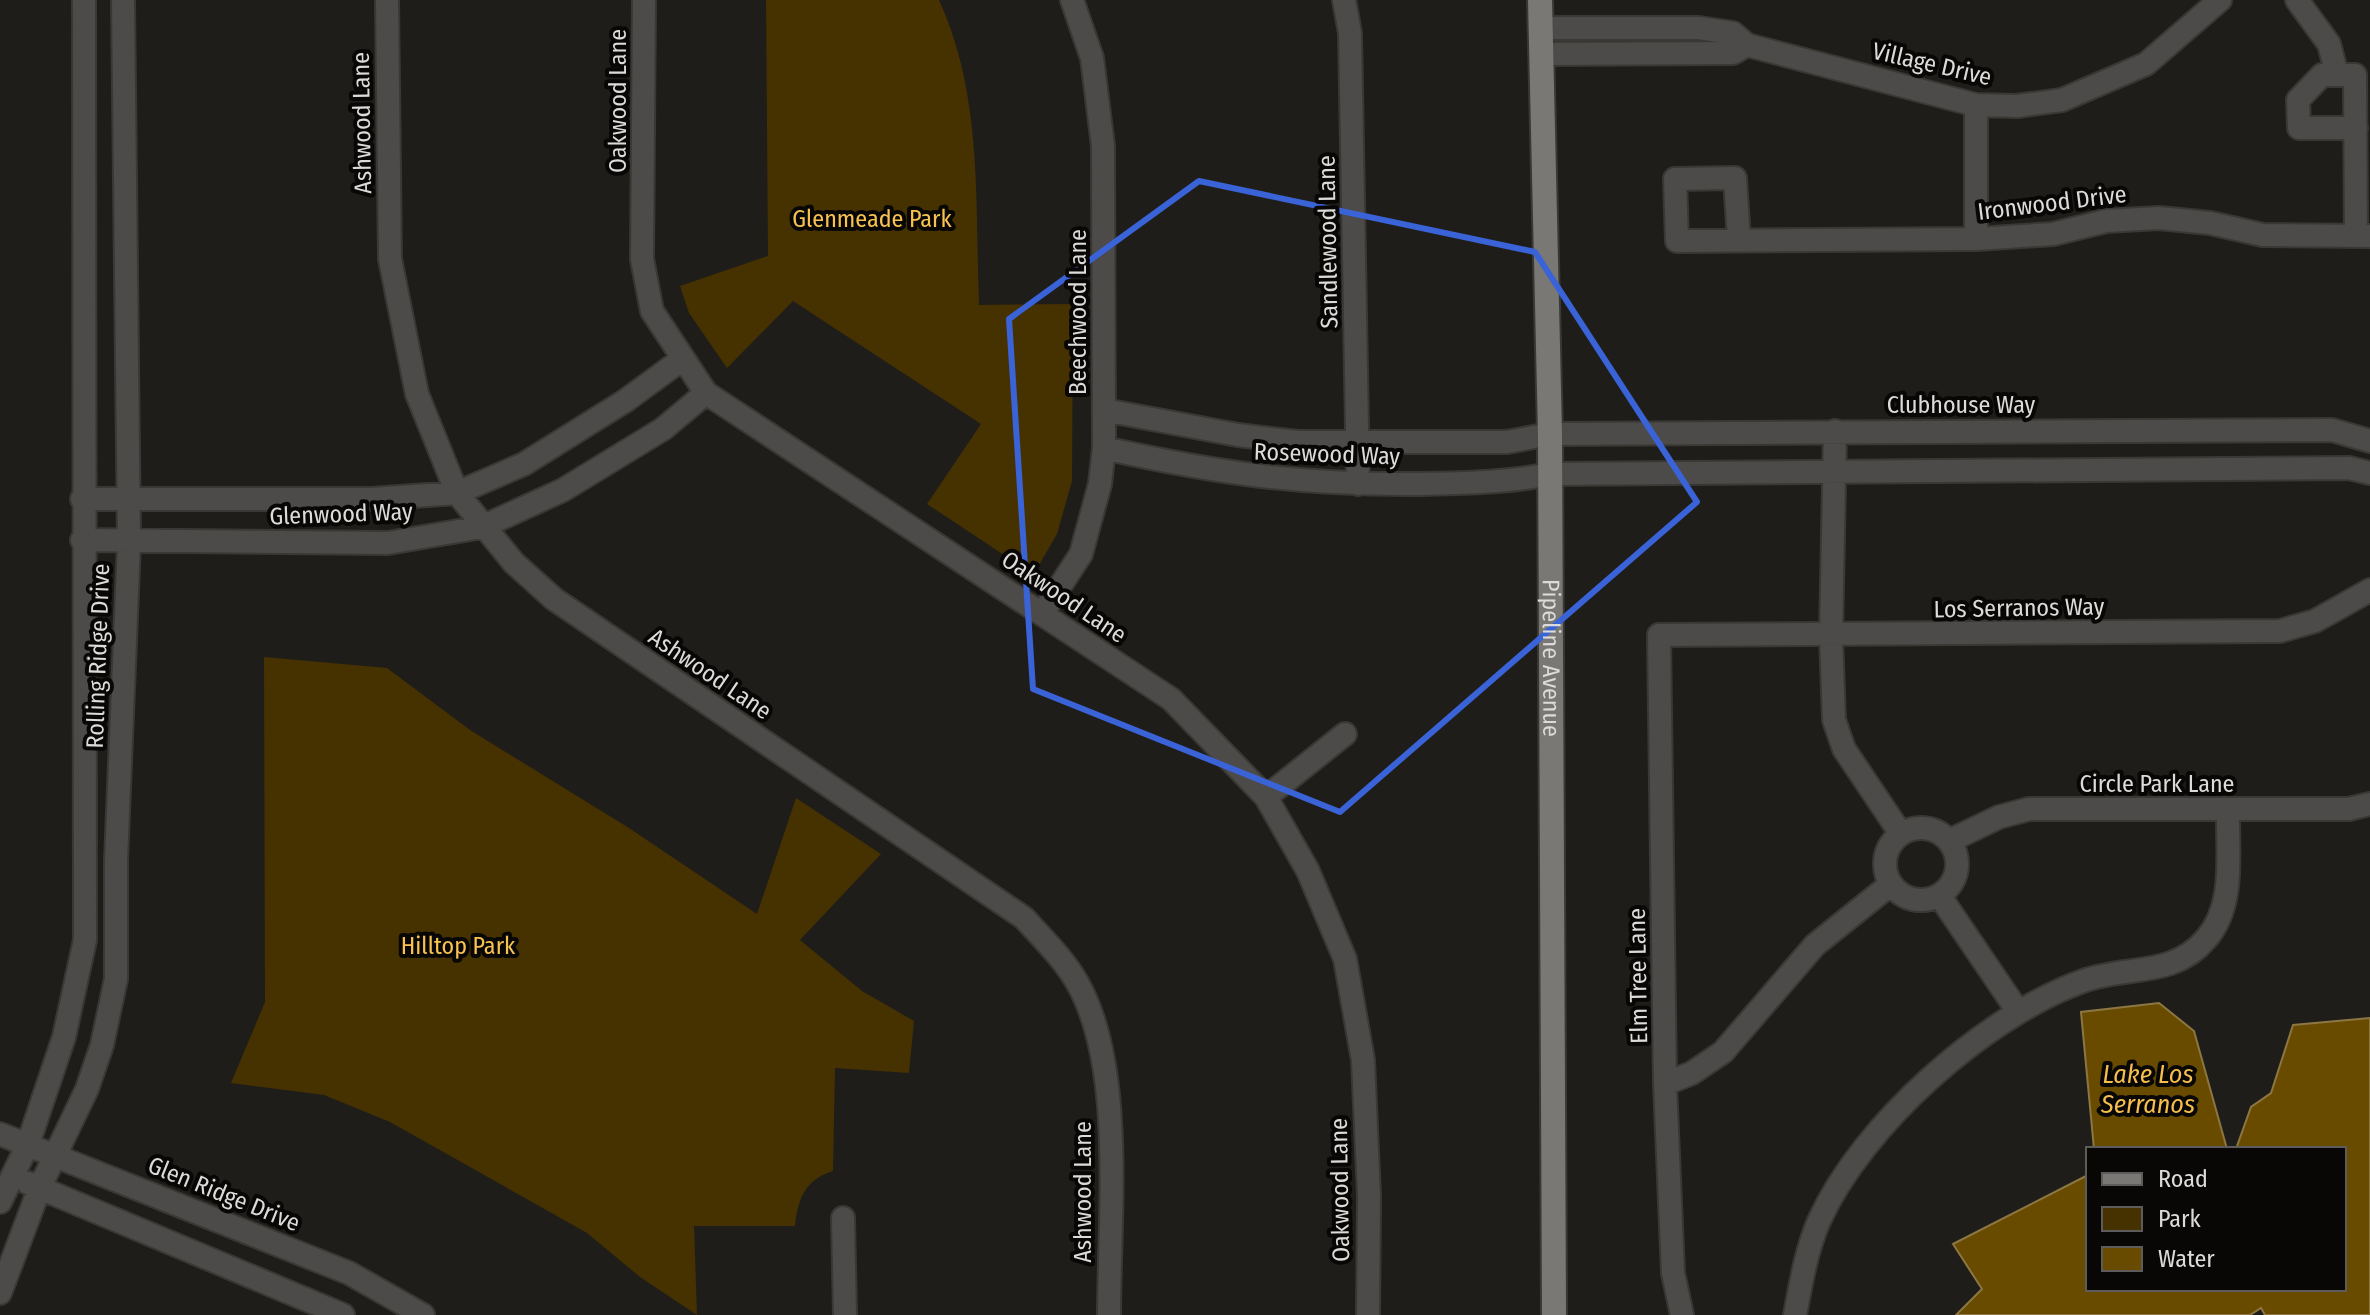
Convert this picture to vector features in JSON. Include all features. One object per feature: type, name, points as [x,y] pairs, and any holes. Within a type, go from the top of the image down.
[{"type":"main road","name":"Pipeline Avenue","points":[[1540,0],[1550,434],[1554,1315]]},
{"type":"street","name":"Rolling Ridge Drive","points":[[0,1202],[5,1175],[28,1144],[64,1037],[85,940],[87,705],[82,540],[84,0]]},
{"type":"street","name":"Rolling Ridge Drive","points":[[0,1293],[40,1187],[92,1074],[116,979],[116,861],[129,542],[126,499],[123,0]]},
{"type":"street","name":"Ashwood Lane","points":[[387,0],[390,259],[417,394],[457,493],[482,527],[554,599],[1024,918],[1058,954],[1092,1016],[1109,1080],[1109,1315]]},
{"type":"street","name":"Oakwood Lane","points":[[644,0],[642,259],[652,311],[681,360],[706,393],[1171,699],[1266,797],[1308,871],[1345,959],[1363,1060],[1369,1196],[1368,1315]]},
{"type":"street","name":"Beechwood Lane","points":[[1042,614],[1081,554],[1100,484],[1104,448],[1103,146],[1092,58],[1072,0]]},
{"type":"street","name":"Sandlewood Lane","points":[[1344,0],[1350,33],[1358,484]]},
{"type":"street","name":"Village Drive","points":[[1541,28],[1699,28],[1733,33],[1747,45],[1976,105],[2017,106],[2062,100],[2146,64],[2220,0]]},
{"type":"street","points":[[2297,0],[2329,44],[2337,75]]},
{"type":"street","points":[[1626,28],[1628,53]]},
{"type":"street","name":"Village Drive","points":[[1542,54],[1733,53],[1747,45]]},
{"type":"street","points":[[2356,128],[2299,128],[2298,100],[2322,75],[2355,75],[2363,236]]},
{"type":"street","points":[[1976,105],[1976,239]]},
{"type":"street","name":"Ironwood Drive","points":[[1739,240],[1976,239],[2053,234],[2106,221],[2159,218],[2210,223],[2263,235],[2363,236]]},
{"type":"street","name":"Glenwood Way","points":[[82,499],[371,499],[457,493],[524,464],[625,401],[681,360]]},
{"type":"street","name":"Glenwood Way","points":[[82,540],[388,543],[482,527],[563,490],[663,429],[706,393]]},
{"type":"street","name":"Rosewood Way","points":[[1104,410],[1238,435],[1357,444],[1507,442],[1550,434]]},
{"type":"street","name":"Clubhouse Way","points":[[1550,434],[2332,430],[2370,441]]},
{"type":"street","points":[[1835,431],[1831,636],[1834,720],[1844,749],[1901,834]]},
{"type":"street","name":"Rosewood Way","points":[[1104,448],[1238,476],[1358,484],[1507,482],[1550,474]]},
{"type":"street","points":[[1550,474],[2349,468],[2370,473]]},
{"type":"street","name":"Los Serranos Way","points":[[1659,635],[2280,631],[2315,621],[2370,590]]},
{"type":"street","name":"Elm Tree Lane","points":[[1659,635],[1665,1084],[1673,1273],[1682,1315]]},
{"type":"street","points":[[1266,797],[1345,734]]},
{"type":"street","name":"Circle Park Lane","points":[[1949,841],[1999,817],[2029,809],[2349,809],[2370,804]]},
{"type":"street","points":[[1795,1315],[1804,1261],[1833,1194],[1914,1094],[1971,1044],[2017,1010],[2093,977],[2171,966],[2206,939],[2226,903],[2228,810]]},
{"type":"street","points":[[1911,830],[1932,830],[1949,841],[1957,860],[1957,870],[1948,889],[1939,895],[1913,899],[1891,884],[1886,856],[1901,834],[1911,830]]},
{"type":"street","points":[[1665,1084],[1692,1073],[1723,1052],[1815,945],[1891,884]]},
{"type":"street","points":[[1939,895],[2017,1010]]},
{"type":"street","name":"Glen Ridge Drive","points":[[0,1134],[349,1273],[423,1315]]},
{"type":"street","points":[[5,1175],[343,1315]]},
{"type":"street","points":[[843,1218],[845,1315]]},
{"type":"highlighted area","points":[[1199,181],[1535,252],[1697,502],[1340,812],[1033,689],[1009,319]]},
{"type":"green space","name":"Glenmeade Park","points":[[766,0],[939,0],[953,36],[970,112],[976,189],[979,305],[1073,304],[1072,481],[1057,534],[1035,572],[1025,569],[927,504],[981,424],[793,301],[727,368],[689,313],[680,286],[768,256]]},
{"type":"green space","name":"Hilltop Park","points":[[264,657],[387,668],[470,730],[629,828],[757,914],[796,798],[881,854],[800,940],[862,991],[914,1021],[909,1073],[835,1068],[833,1171],[809,1185],[798,1207],[795,1226],[694,1226],[697,1315],[640,1277],[587,1233],[390,1122],[324,1095],[231,1083],[265,1002]]},
{"type":"water","name":"Lake Los Serranos","points":[[2159,1003],[2194,1031],[2226,1147],[2094,1147],[2081,1012]]},
{"type":"water","name":"Lake Los Serranos","points":[[2370,1018],[2370,1315],[2265,1315],[2261,1308],[2250,1315],[1956,1315],[1982,1289],[1953,1244],[2086,1176],[2086,1291],[2346,1291],[2346,1147],[2237,1147],[2251,1107],[2271,1093],[2293,1025]]}]
